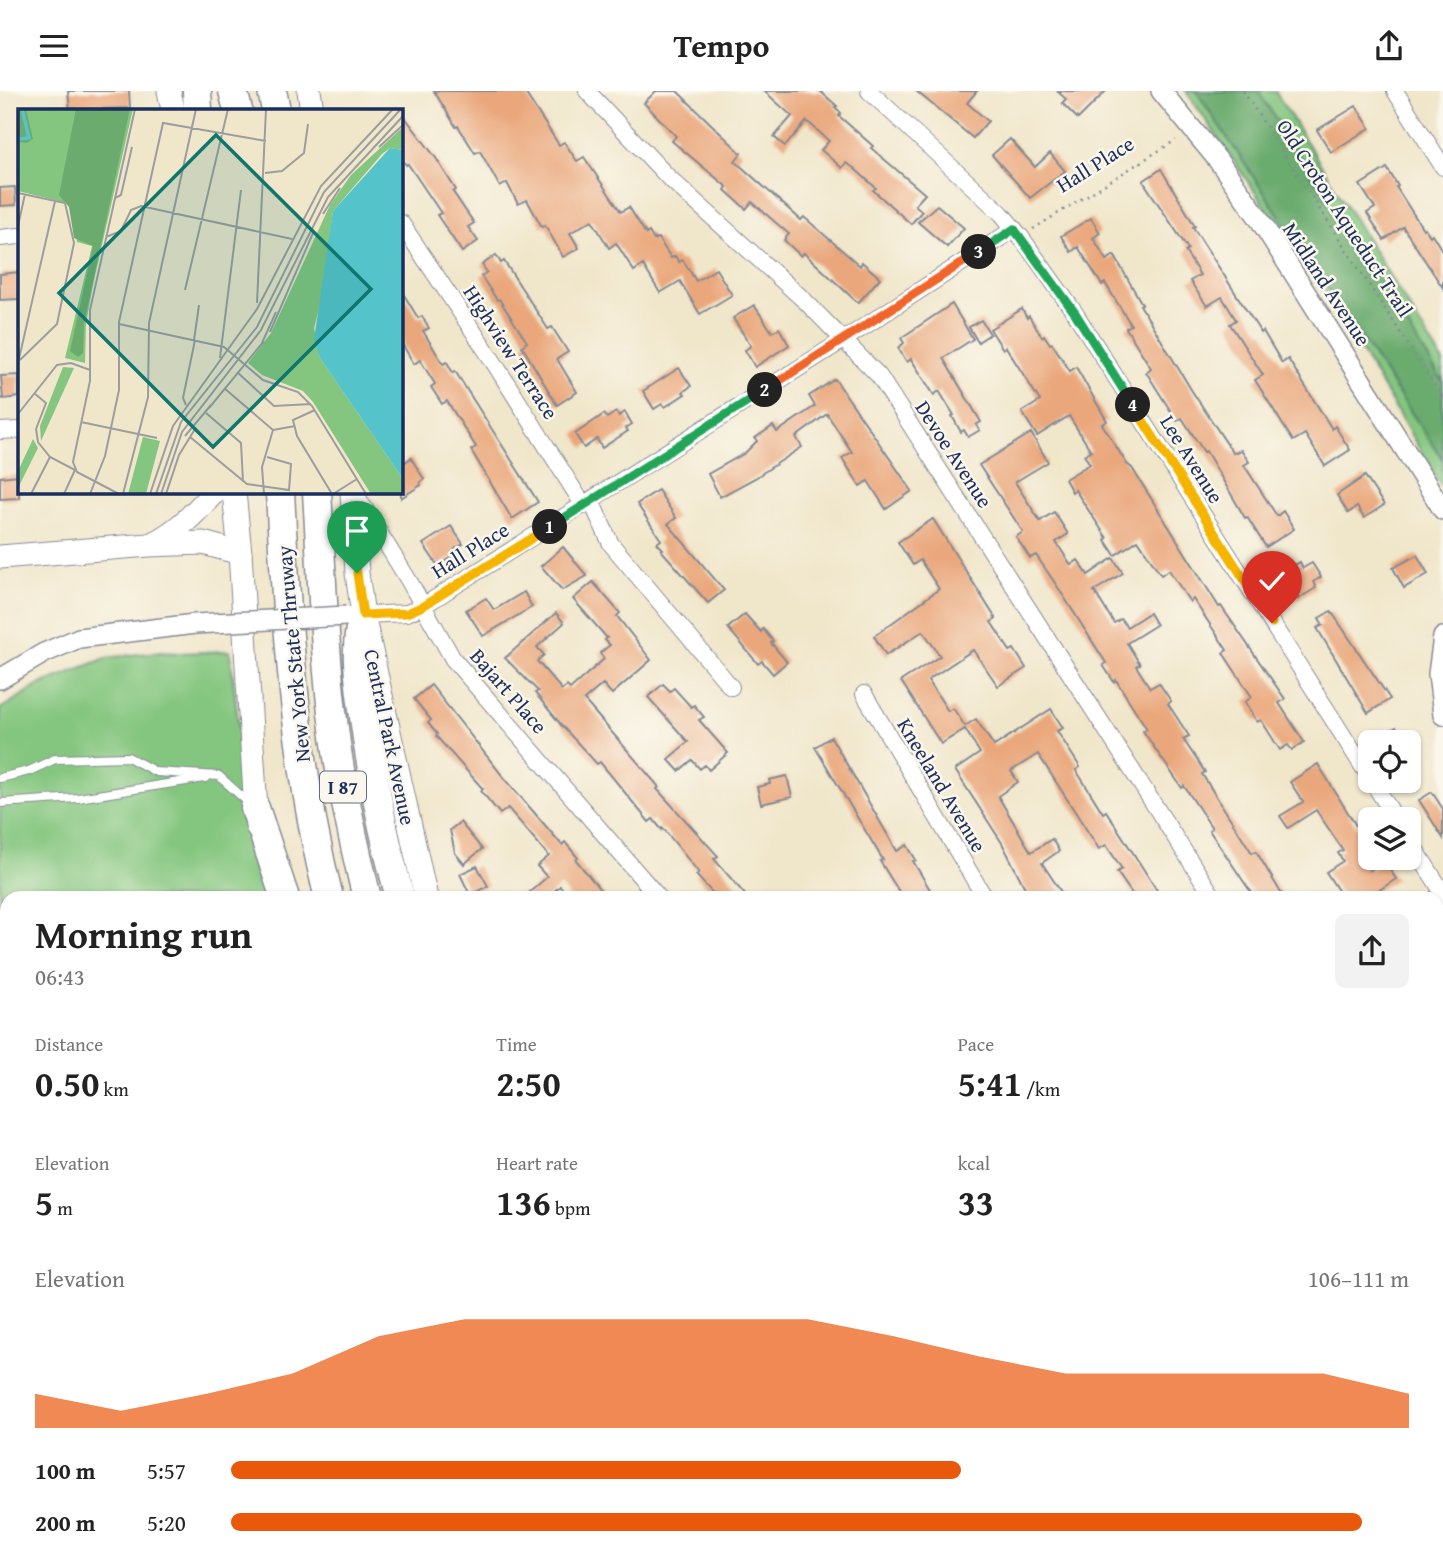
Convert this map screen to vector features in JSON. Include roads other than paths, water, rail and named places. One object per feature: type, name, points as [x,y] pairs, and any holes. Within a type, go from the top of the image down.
[{"type":"highway","points":[[197,91],[198,109]]},
{"type":"highway","points":[[233,91],[238,109]]},
{"type":"highway","points":[[272,91],[276,109]]},
{"type":"highway","name":"New York State Thruway","points":[[280,493],[292,679],[298,730],[309,805],[327,891]]},
{"type":"highway","name":"New York State Thruway","points":[[317,493],[322,593],[335,737],[365,891]]},
{"type":"highway","points":[[355,616],[358,672],[375,789],[398,891]]},
{"type":"highway","points":[[255,808],[283,891]]},
{"type":"main road","points":[[169,91],[173,109]]},
{"type":"main road","points":[[309,91],[312,109]]},
{"type":"main road","points":[[149,545],[188,520],[213,493]]},
{"type":"main road","points":[[234,493],[255,808],[269,891]]},
{"type":"main road","name":"Central Park Avenue","points":[[353,493],[357,573],[355,616],[424,891]]},
{"type":"main road","points":[[0,557],[203,543],[240,552]]},
{"type":"street","name":"Devoe Avenue","points":[[587,91],[668,177],[845,339],[879,376],[1210,891]]},
{"type":"street","name":"Lee Avenue","points":[[869,91],[1001,213],[1017,233],[1075,313],[1358,759]]},
{"type":"street","name":"Midland Avenue","points":[[1161,91],[1194,129],[1258,217],[1443,510]]},
{"type":"street","points":[[1395,91],[1443,167]]},
{"type":"street","name":"Highview Terrace","points":[[402,224],[587,503],[611,544],[731,687]]},
{"type":"street","name":"Hall Place","points":[[0,679],[44,653],[79,638],[195,624],[407,613],[423,606],[1017,233]]},
{"type":"street","points":[[0,238],[18,236]]},
{"type":"street","points":[[0,431],[18,430]]},
{"type":"street","name":"Bajart Place","points":[[354,493],[453,659],[653,891]]},
{"type":"street","points":[[1443,637],[1438,674],[1443,715]]},
{"type":"street","name":"Kneeland Avenue","points":[[864,694],[981,891]]},
{"type":"street","points":[[1421,858],[1441,891]]},
{"type":"lane","points":[[0,778],[29,771],[55,759],[128,757],[156,772],[219,776],[255,808]]},
{"type":"lane","points":[[0,803],[78,798],[219,776]]}]
